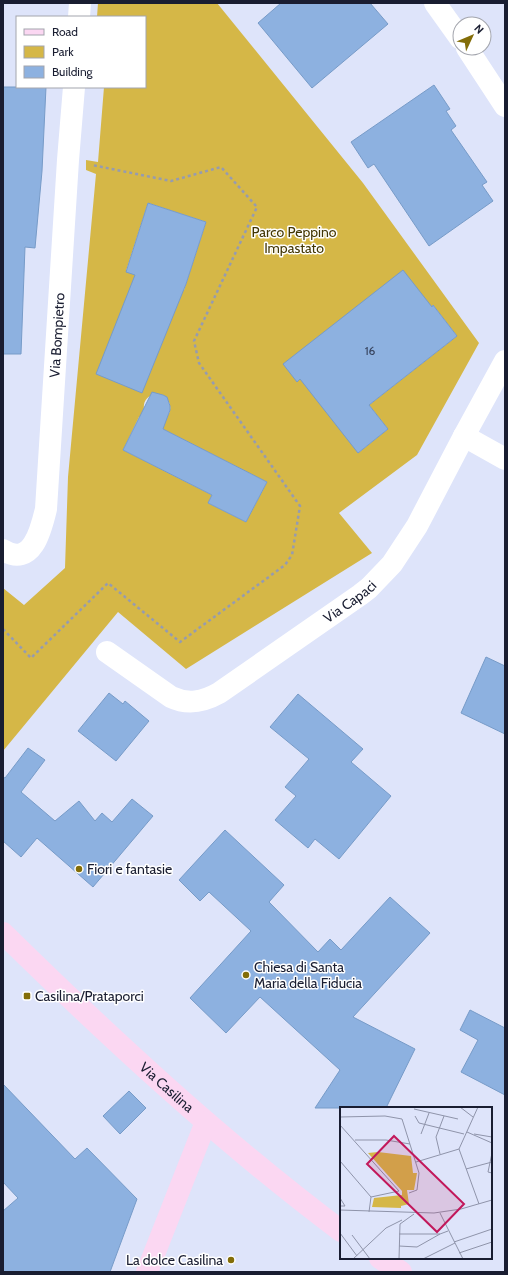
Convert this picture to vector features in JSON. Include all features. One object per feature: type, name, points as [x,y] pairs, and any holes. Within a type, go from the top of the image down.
[{"type":"main road","name":"Via Casilina","points":[[3,932],[98,1024],[206,1122],[287,1190],[340,1230]]},
{"type":"main road","points":[[147,1272],[206,1122]]},
{"type":"main road","points":[[382,1259],[401,1272]]},
{"type":"street","points":[[79,16],[80,3]]},
{"type":"street","points":[[435,3],[452,27]]},
{"type":"street","points":[[472,56],[505,106]]},
{"type":"street","name":"Via Bompietro","points":[[3,550],[16,556],[23,554],[29,549],[38,536],[46,509],[74,88]]},
{"type":"street","name":"Via Capaci","points":[[107,652],[178,700],[195,702],[207,700],[360,595],[384,573],[399,555],[417,526],[505,361]]},
{"type":"street","points":[[464,436],[505,459]]},
{"type":"path","points":[[3,629],[31,658],[108,583],[180,642],[285,565],[292,555],[300,506],[199,363],[194,341],[257,207],[221,167],[171,181],[68,160]]},
{"type":"green space","name":"Parco Peppino Impastato","points":[[98,3],[217,3],[363,183],[479,343],[417,455],[339,513],[372,553],[186,669],[118,612],[3,751],[3,588],[24,605],[65,568],[68,477],[96,174],[86,170],[86,160],[98,162],[104,88],[146,88],[146,16],[97,16]],"holes":[[[148,203],[206,222],[184,290],[126,271]],[[433,305],[457,336],[369,405],[388,429],[358,453],[312,370],[412,322]],[[154,394],[163,395],[168,400],[170,412],[166,418],[144,410],[144,405],[147,398]],[[139,417],[267,482],[246,522],[208,503],[212,495],[123,450]]]},
{"type":"building","points":[[281,3],[370,3],[388,24],[312,88],[258,23]]},
{"type":"building","points":[[434,85],[450,109],[446,111],[456,126],[451,130],[487,182],[482,185],[493,201],[429,246],[374,164],[368,168],[351,142]]},
{"type":"building","points":[[3,87],[46,88],[42,171],[35,248],[25,247],[21,354],[3,354]]},
{"type":"building","points":[[148,203],[206,222],[186,284],[142,393],[96,374],[135,275],[126,272]]},
{"type":"building","points":[[403,270],[457,336],[369,405],[388,429],[358,453],[300,379],[297,382],[283,364]]},
{"type":"building","points":[[152,392],[167,397],[170,406],[163,429],[267,482],[246,522],[208,503],[212,495],[123,450]]},
{"type":"building","points":[[486,657],[505,666],[505,734],[461,713]]},
{"type":"building","points":[[109,693],[123,704],[125,701],[149,721],[116,761],[78,731]]},
{"type":"building","points":[[298,694],[363,749],[351,762],[391,796],[339,859],[315,839],[308,848],[275,820],[296,796],[285,787],[309,759],[270,727]]},
{"type":"building","points":[[28,748],[45,760],[21,792],[55,821],[79,801],[95,821],[102,813],[112,822],[132,799],[153,816],[93,887],[37,838],[21,857],[3,841],[3,777],[5,778]]},
{"type":"building","points":[[225,830],[284,885],[269,902],[318,952],[330,939],[341,950],[390,897],[430,933],[353,1017],[415,1049],[386,1107],[315,1108],[340,1070],[260,997],[226,1033],[190,998],[251,931],[209,892],[200,901],[179,880]]},
{"type":"building","points":[[470,1010],[505,1028],[505,1095],[461,1072],[478,1040],[460,1030]]},
{"type":"building","points":[[3,1084],[75,1159],[87,1148],[137,1199],[110,1272],[3,1272],[3,1211],[18,1198],[3,1182]]},
{"type":"building","points":[[129,1091],[146,1108],[120,1134],[103,1116]]},
{"type":"place","name":"Fiori e fantasie","points":[[79,869]]},
{"type":"place","name":"Chiesa di Santa Maria della Fiducia","points":[[246,975]]},
{"type":"place","name":"Casilina/Prataporci","points":[[27,996]]},
{"type":"place","name":"La dolce Casilina","points":[[231,1260]]}]
